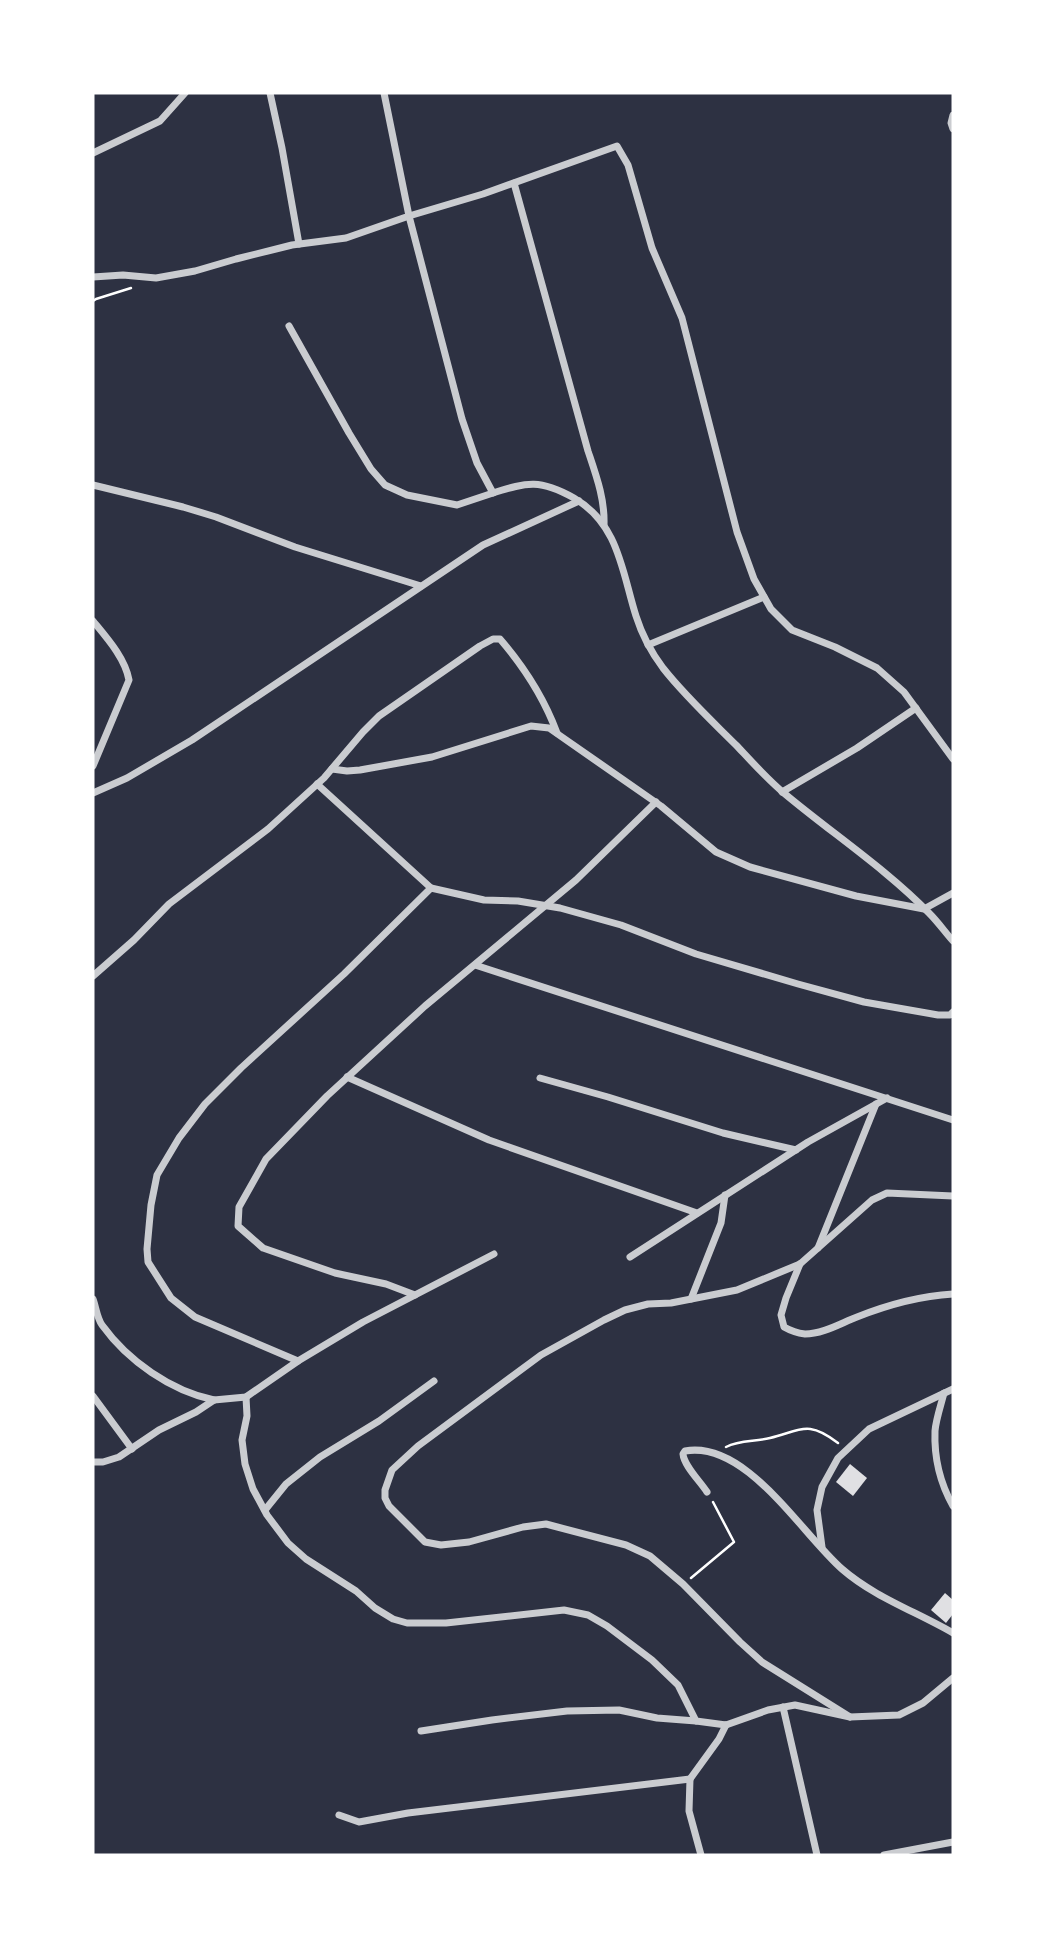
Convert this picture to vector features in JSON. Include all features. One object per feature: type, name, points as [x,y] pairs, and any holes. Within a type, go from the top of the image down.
[{"type":"street","points":[[93,153],[160,121],[185,93]]},
{"type":"street","points":[[270,93],[299,244]]},
{"type":"street","points":[[384,93],[409,216],[462,419],[477,463],[493,493]]},
{"type":"street","points":[[953,116],[953,130]]},
{"type":"street","points":[[93,277],[123,275],[156,278],[195,271],[236,258],[299,244],[346,238],[617,146],[628,165],[652,248],[682,318],[737,532],[754,579],[771,609],[792,630],[877,668],[904,692],[953,759]]},
{"type":"street","points":[[514,183],[600,488],[604,525]]},
{"type":"street","points":[[289,326],[349,433],[371,469],[385,485],[407,495],[457,505],[522,484],[542,485],[562,491],[579,501],[604,525],[617,549],[637,618],[648,645],[664,669],[782,792],[856,850],[924,909],[953,941]]},
{"type":"street","points":[[93,485],[216,517],[295,547],[421,586]]},
{"type":"street","points":[[93,793],[127,778],[192,740],[483,545],[579,501]]},
{"type":"street","points":[[648,645],[764,597]]},
{"type":"street","points":[[93,621],[110,641],[128,672],[129,680],[93,766]]},
{"type":"street","points":[[94,973],[134,940],[169,904],[268,829],[332,769],[379,716],[493,639],[500,639],[525,671],[548,709],[557,734]]},
{"type":"street","points":[[782,792],[916,708]]},
{"type":"street","points":[[332,769],[360,770],[432,757],[531,726],[549,728],[656,802],[716,852],[750,867],[856,896],[924,909],[953,893]]},
{"type":"street","points":[[317,784],[431,888],[484,900],[518,901],[591,916],[696,954],[864,1002],[938,1015],[953,1012]]},
{"type":"street","points":[[415,1294],[386,1284],[335,1273],[263,1248],[238,1226],[239,1208],[266,1159],[347,1077],[425,1006],[576,880],[656,802]]},
{"type":"street","points":[[299,1361],[195,1317],[171,1298],[148,1262],[151,1205],[158,1175],[179,1138],[205,1104],[431,888]]},
{"type":"street","points":[[475,965],[953,1120]]},
{"type":"street","points":[[347,1077],[489,1140],[697,1213]]},
{"type":"street","points":[[540,1078],[723,1133],[796,1150]]},
{"type":"street","points":[[630,1257],[796,1150],[888,1098]]},
{"type":"street","points":[[817,1250],[877,1103]]},
{"type":"street","points":[[850,1717],[762,1662],[650,1556],[626,1545],[546,1524],[523,1527],[469,1542],[441,1545],[425,1542],[389,1507],[384,1490],[392,1470],[418,1446],[541,1354],[625,1310],[737,1290],[800,1264],[872,1200],[887,1193],[953,1196]]},
{"type":"street","points":[[691,1299],[721,1223],[725,1195]]},
{"type":"street","points":[[93,1299],[101,1323],[126,1351],[161,1379],[198,1396],[214,1400],[246,1397],[363,1322],[494,1254]]},
{"type":"street","points":[[800,1264],[781,1315],[784,1327],[793,1332],[806,1334],[903,1303],[953,1294]]},
{"type":"street","points":[[265,1510],[286,1484],[320,1457],[379,1421],[434,1381]]},
{"type":"street","points":[[822,1548],[817,1510],[822,1487],[838,1458],[869,1429],[953,1389]]},
{"type":"street","points":[[944,1393],[935,1430],[937,1466],[953,1506]]},
{"type":"street","points":[[93,1396],[132,1449]]},
{"type":"street","points":[[246,1397],[247,1416],[242,1440],[245,1464],[253,1489],[265,1510],[295,1551],[335,1576],[375,1608],[393,1619],[407,1623],[446,1623],[564,1610],[588,1615],[652,1660],[678,1685],[696,1721]]},
{"type":"street","points":[[93,1462],[119,1457],[159,1430],[214,1400]]},
{"type":"street","points":[[707,1492],[694,1472],[684,1463],[685,1451],[709,1450],[756,1477],[842,1569],[864,1585],[953,1633]]},
{"type":"street","points":[[421,1731],[567,1711],[619,1710],[657,1718],[726,1725],[768,1710],[795,1705],[850,1717],[899,1715],[923,1703],[953,1678]]},
{"type":"street","points":[[783,1707],[817,1855]]},
{"type":"street","points":[[701,1855],[689,1811],[690,1779],[726,1725]]},
{"type":"street","points":[[340,1815],[359,1822],[690,1779]]},
{"type":"street","points":[[884,1855],[953,1842]]},
{"type":"path","points":[[93,301],[131,288]]},
{"type":"path","points":[[716,1454],[734,1443],[811,1429],[827,1434],[847,1450]]},
{"type":"path","points":[[682,1584],[734,1542],[707,1492]]},
{"type":"building","points":[[850,1464],[867,1478],[853,1496],[836,1482]]},
{"type":"building","points":[[945,1593],[953,1600],[953,1614],[946,1623],[931,1610]]}]
